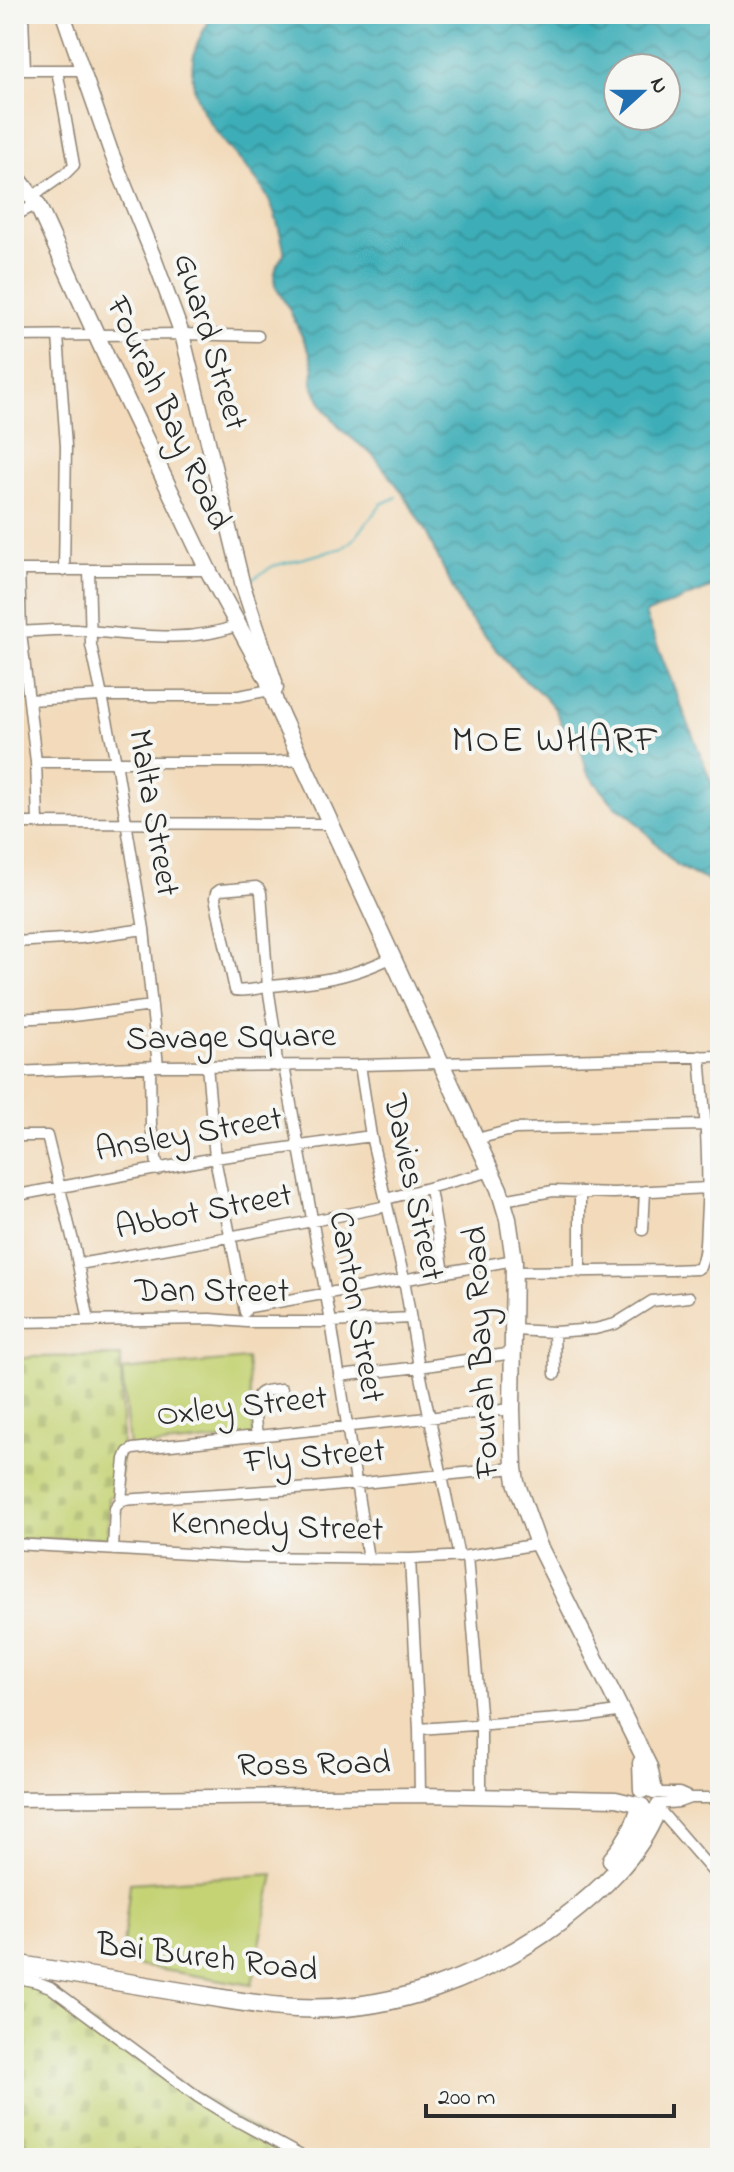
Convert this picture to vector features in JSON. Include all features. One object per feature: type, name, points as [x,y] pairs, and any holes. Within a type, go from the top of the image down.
[{"type":"highway","points":[[14,1953],[278,1995],[346,1995],[401,1987],[457,1969],[492,1953],[534,1927],[568,1901],[614,1858],[649,1800]]},
{"type":"highway","name":"Bai Bureh Road","points":[[14,1964],[298,2008],[345,2006],[404,1998],[460,1979],[537,1939],[622,1866],[643,1839],[649,1800]]},
{"type":"main road","name":"Fourah Bay Road","points":[[14,173],[35,201],[208,570],[271,686],[426,1018],[492,1171],[508,1219],[514,1266],[514,1468],[522,1501],[538,1544],[649,1767],[649,1800]]},
{"type":"main road","name":"Fourah Bay Road","points":[[271,686],[301,760],[384,929],[393,957],[426,1018]]},
{"type":"street","points":[[23,14],[20,70],[83,70]]},
{"type":"street","name":"Guard Street","points":[[63,14],[111,152],[182,334],[243,586],[271,686]]},
{"type":"street","points":[[14,216],[74,165],[57,70]]},
{"type":"street","points":[[14,336],[258,336]]},
{"type":"street","points":[[58,336],[66,446],[64,571]]},
{"type":"street","points":[[38,822],[36,762],[16,570],[208,570]]},
{"type":"street","name":"Malta Street","points":[[89,570],[89,631],[116,762],[144,929],[152,1006],[154,1066],[151,1126],[158,1170]]},
{"type":"street","points":[[21,632],[204,635],[238,625]]},
{"type":"street","points":[[29,700],[101,696],[239,696],[271,686]]},
{"type":"street","points":[[36,762],[301,760]]},
{"type":"street","points":[[14,823],[332,824]]},
{"type":"street","name":"Canton Street","points":[[268,987],[235,990],[215,898],[220,890],[259,889],[268,987],[280,1066],[331,1322],[368,1559]]},
{"type":"street","points":[[14,942],[81,938],[144,929]]},
{"type":"street","points":[[268,987],[336,978],[393,957]]},
{"type":"street","points":[[14,1019],[61,1017],[152,1006]]},
{"type":"street","points":[[244,1308],[444,1272],[514,1266],[580,1272],[697,1269],[704,1254],[707,1188],[700,1056]]},
{"type":"street","name":"Savage Square","points":[[14,1072],[207,1065],[446,1067],[720,1056]]},
{"type":"street","points":[[207,1065],[215,1158],[246,1322]]},
{"type":"street","name":"Davies Street","points":[[360,1065],[371,1136],[404,1279],[419,1367],[463,1557],[481,1725],[481,1796]]},
{"type":"street","points":[[477,1139],[515,1129],[705,1125]]},
{"type":"street","points":[[14,1136],[47,1136],[79,1264],[89,1321]]},
{"type":"street","name":"Ansley Street","points":[[18,1195],[215,1158],[371,1136]]},
{"type":"street","name":"Abbot Street","points":[[79,1264],[312,1221],[492,1171]]},
{"type":"street","points":[[503,1200],[553,1191],[580,1193],[707,1188]]},
{"type":"street","points":[[430,1189],[444,1272]]},
{"type":"street","points":[[643,1230],[645,1191]]},
{"type":"street","points":[[580,1193],[580,1272]]},
{"type":"street","points":[[513,1330],[554,1332],[595,1329],[615,1324],[652,1301],[689,1297]]},
{"type":"street","name":"Dan Street","points":[[14,1322],[211,1319],[331,1322],[410,1318]]},
{"type":"street","points":[[554,1332],[555,1374]]},
{"type":"street","points":[[339,1376],[513,1353]]},
{"type":"street","points":[[257,1436],[258,1395],[282,1389]]},
{"type":"street","name":"Oxley Street","points":[[113,1550],[115,1508],[121,1500],[125,1459],[133,1449],[512,1409]]},
{"type":"street","name":"Fly Street","points":[[121,1500],[514,1468]]},
{"type":"street","name":"Kennedy Street","points":[[14,1544],[241,1557],[410,1559],[463,1557],[538,1544]]},
{"type":"street","points":[[410,1559],[420,1795]]},
{"type":"street","points":[[419,1729],[585,1717],[622,1711]]},
{"type":"street","name":"Ross Road","points":[[14,1799],[420,1795],[649,1800]]},
{"type":"street","points":[[649,1800],[679,1802],[690,1798],[720,1798]]},
{"type":"street","points":[[649,1800],[720,1880]]},
{"type":"street","points":[[14,1977],[50,1987],[198,2097],[305,2158]]},
{"type":"green space","points":[[121,1356],[119,1491],[109,1497],[108,1537],[14,1540],[14,1360]]},
{"type":"green space","points":[[247,1359],[254,1437],[129,1448],[122,1370]]},
{"type":"green space","points":[[274,1874],[252,1985],[121,1963],[130,1883]]},
{"type":"green space","points":[[14,1979],[63,2004],[298,2158],[46,2158],[20,2139],[14,2130]]},
{"type":"water","points":[[213,14],[720,14],[720,584],[645,614],[720,804],[720,885],[676,865],[630,815],[614,805],[587,772],[577,734],[563,726],[545,697],[517,673],[464,612],[426,532],[403,493],[374,456],[343,431],[324,408],[312,384],[314,368],[309,351],[275,286],[274,276],[284,250],[271,205],[263,189],[220,136],[199,104],[192,67],[202,34]]},
{"type":"waterway","points":[[247,583],[273,566],[343,548],[356,537],[381,504],[397,497]]},
{"type":"district","name":"MOE WHARF","points":[[556,742]]}]
